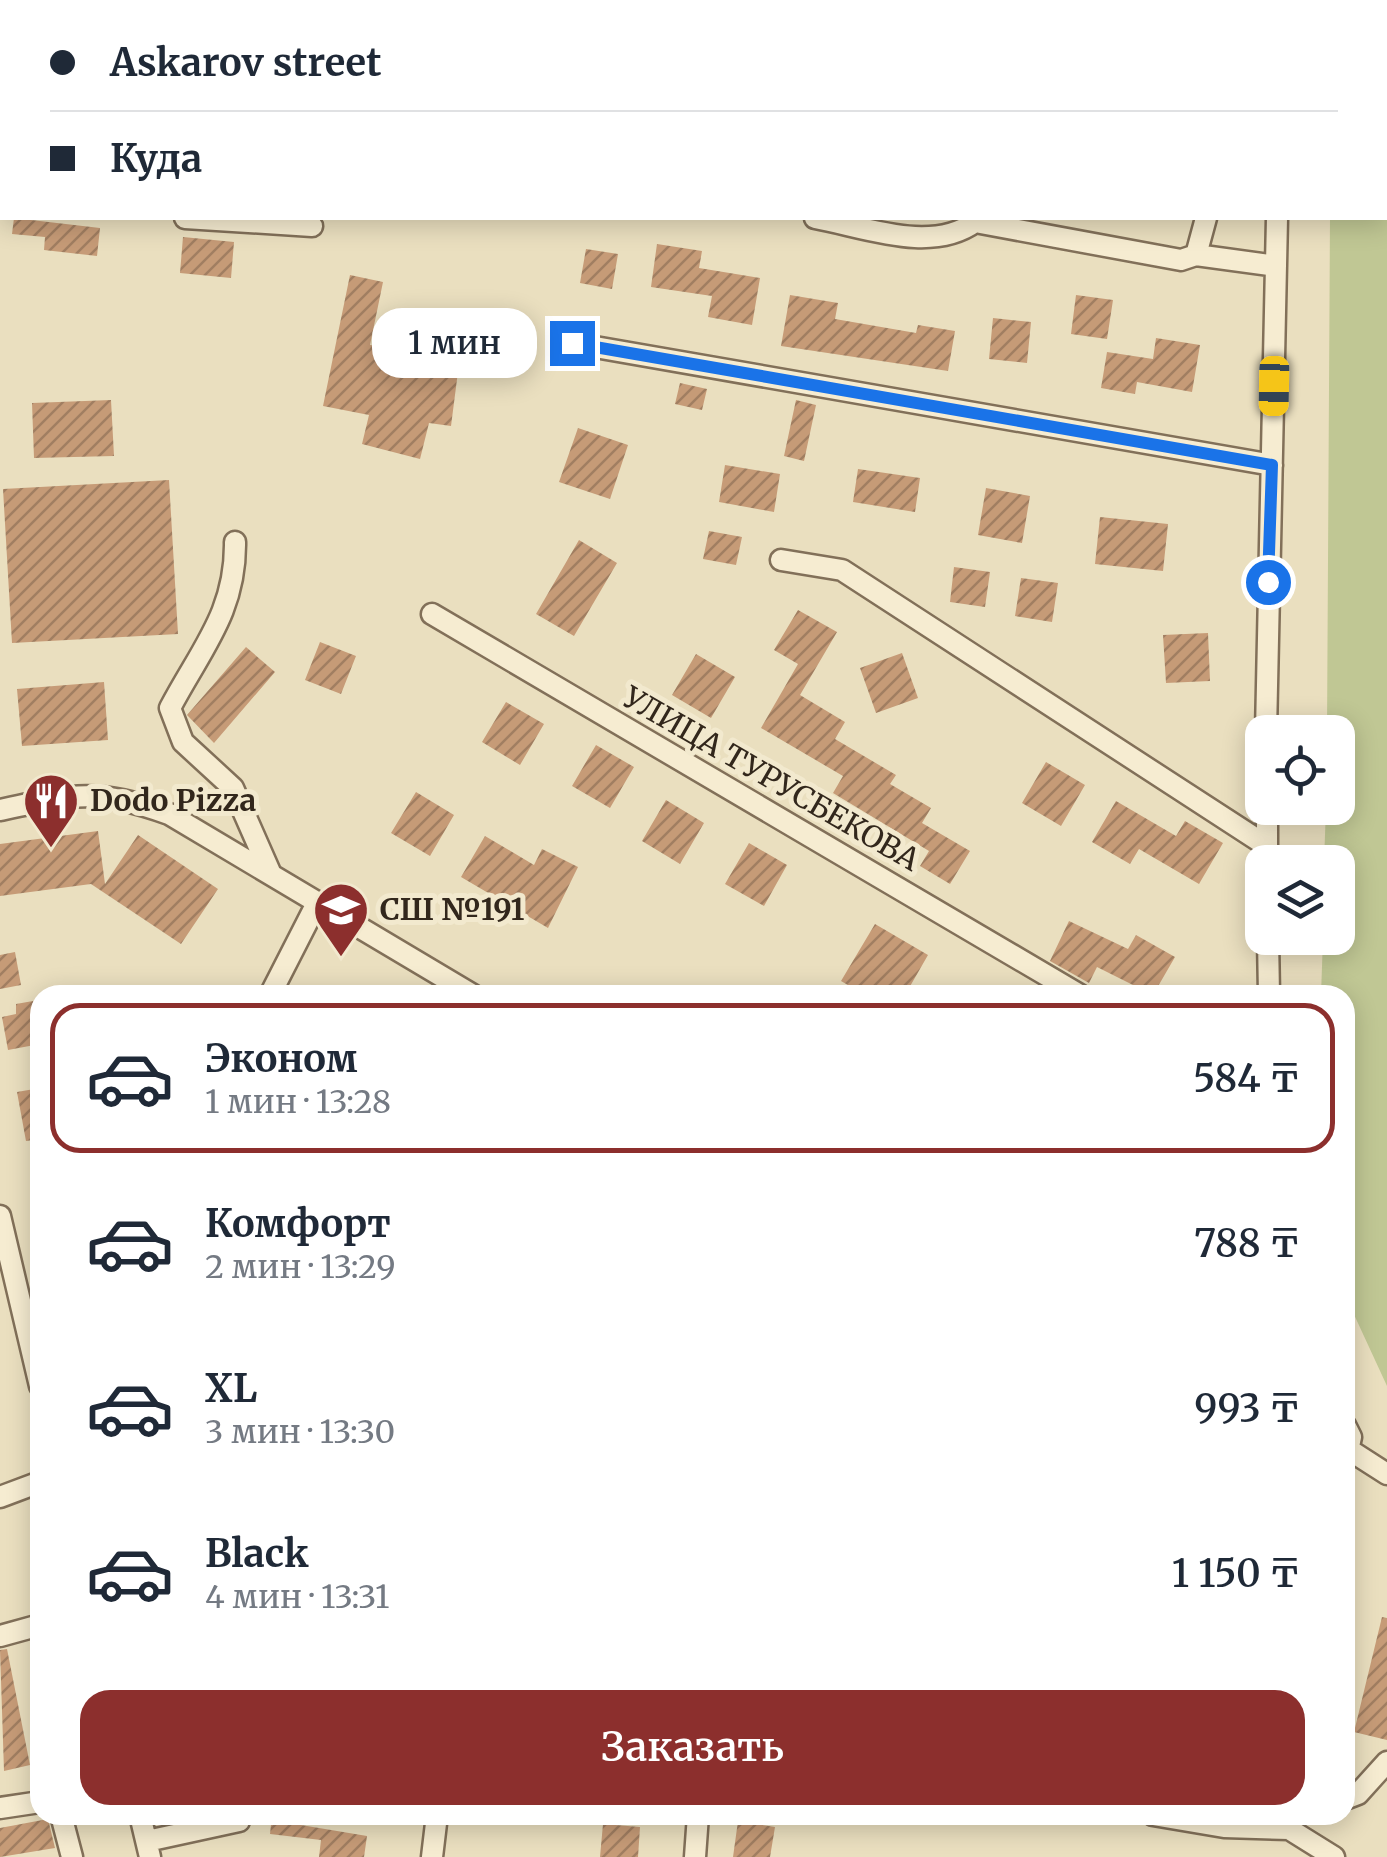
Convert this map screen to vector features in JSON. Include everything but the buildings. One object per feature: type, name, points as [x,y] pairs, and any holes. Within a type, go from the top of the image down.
[{"type":"street","points":[[216,220],[312,226]]},
{"type":"street","points":[[826,220],[930,239],[958,234],[974,220],[1181,260],[1196,254],[1276,266]]},
{"type":"street","points":[[1196,254],[1205,220]]},
{"type":"street","points":[[1266,715],[1277,220]]},
{"type":"street","points":[[572,343],[1272,465]]},
{"type":"street","points":[[235,542],[236,580],[214,639],[190,669],[170,708],[182,742],[234,788],[271,874]]},
{"type":"street","points":[[781,560],[842,570],[1254,845]]},
{"type":"street","name":"УЛИЦА ТУРУСБЕКОВА","points":[[432,614],[1063,985]]},
{"type":"street","points":[[0,810],[74,794],[118,796],[169,814],[456,985]]},
{"type":"street","points":[[275,985],[317,903]]},
{"type":"street","points":[[1268,955],[1269,985]]},
{"type":"street","points":[[0,1216],[30,1344]]},
{"type":"street","points":[[1355,1462],[1387,1474]]},
{"type":"street","points":[[0,1497],[30,1486]]},
{"type":"street","points":[[0,1636],[30,1628]]},
{"type":"street","points":[[1355,1795],[1387,1762]]},
{"type":"street","points":[[0,1808],[30,1804]]},
{"type":"street","points":[[64,1825],[72,1857]]},
{"type":"street","points":[[148,1849],[230,1825]]},
{"type":"street","points":[[432,1857],[435,1825]]},
{"type":"street","points":[[695,1857],[697,1825]]},
{"type":"street","points":[[1212,1825],[1250,1825]]},
{"type":"street","points":[[1293,1825],[1334,1857]]},
{"type":"green space","points":[[1330,220],[1387,220],[1387,1386],[1355,1317],[1355,985],[1321,985],[1322,955],[1355,955],[1355,845],[1325,845],[1325,825],[1355,825],[1355,715],[1327,715]]},
{"type":"place","name":"Dodo Pizza","points":[[51,850]]},
{"type":"place","name":"СШ №191","points":[[341,959]]},
{"type":"route","points":[[572,343],[1272,465],[1268,582]]}]
